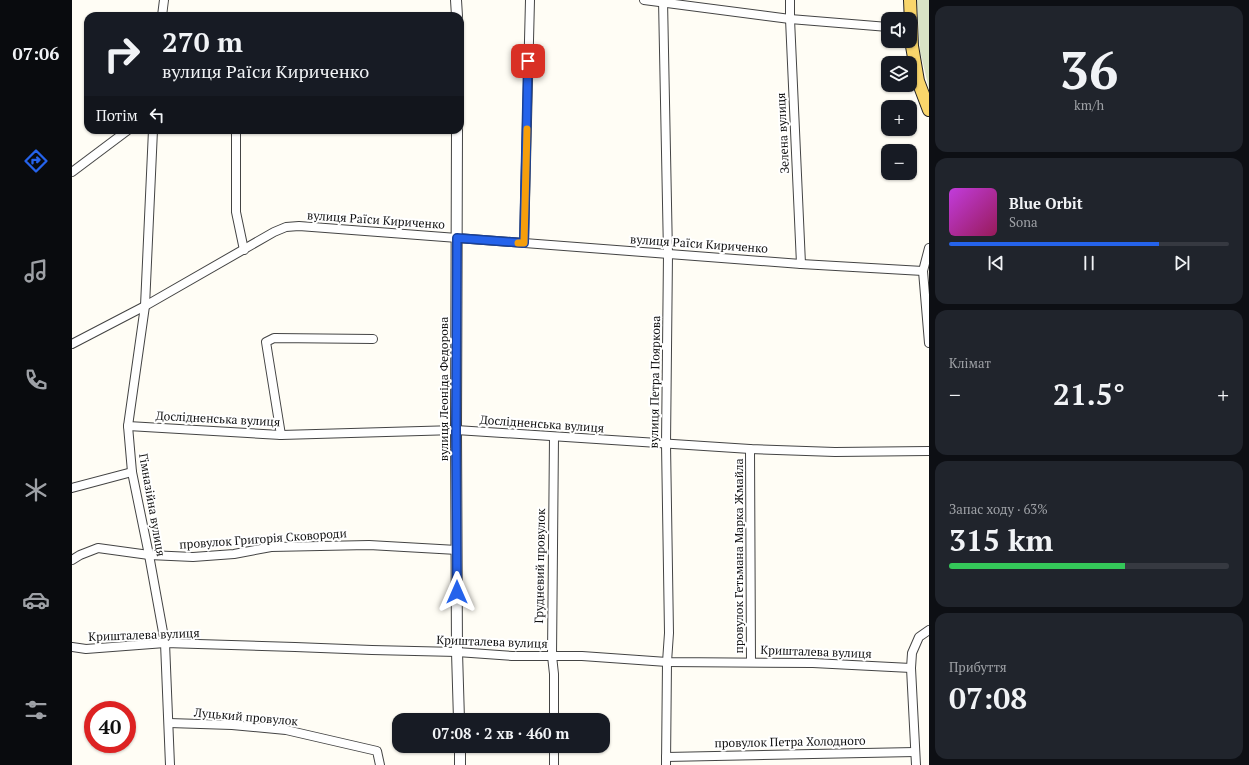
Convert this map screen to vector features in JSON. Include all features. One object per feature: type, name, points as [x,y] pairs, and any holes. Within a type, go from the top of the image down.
[{"type":"main road","points":[[910,0],[910,12]]},
{"type":"main road","points":[[913,48],[918,80],[929,110]]},
{"type":"street","points":[[162,12],[164,0]]},
{"type":"street","points":[[456,0],[457,12]]},
{"type":"street","points":[[524,243],[530,0]]},
{"type":"street","points":[[644,0],[663,1],[790,19],[881,26]]},
{"type":"street","name":"Зелена вулиця","points":[[790,0],[801,264]]},
{"type":"street","name":"вулиця Петра Пояркова","points":[[663,1],[668,254],[666,444],[669,633],[667,662],[666,761]]},
{"type":"street","points":[[72,172],[123,134]]},
{"type":"street","name":"Гімназійна вулиця","points":[[153,134],[145,306],[128,426],[132,472],[165,644],[170,765]]},
{"type":"street","points":[[236,134],[236,212],[244,250]]},
{"type":"street","name":"вулиця Леоніда Федорова","points":[[457,134],[456,430],[459,713]]},
{"type":"street","name":"вулиця Раїси Кириченко","points":[[72,344],[145,306],[274,232],[286,227],[299,226],[801,264],[923,271]]},
{"type":"street","points":[[929,248],[923,271],[929,343]]},
{"type":"street","points":[[281,435],[266,342],[274,338],[373,339]]},
{"type":"street","name":"Дослідненська вулиця","points":[[128,426],[281,435],[456,430],[750,449],[835,452],[929,451]]},
{"type":"street","name":"Грудневий провулок","points":[[554,437],[552,656],[554,674],[554,713]]},
{"type":"street","name":"провулок Гетьмана Марка Жмайла","points":[[750,449],[751,662]]},
{"type":"street","points":[[72,488],[132,472]]},
{"type":"street","name":"провулок Григорія Сковороди","points":[[72,560],[80,554],[98,548],[149,555],[193,557],[234,554],[271,547],[369,544],[457,550]]},
{"type":"street","points":[[916,765],[912,653],[919,637],[929,630]]},
{"type":"street","name":"Кришталева вулиця","points":[[72,647],[86,649],[165,644],[457,652],[512,656],[582,656],[667,662],[813,663],[912,668]]},
{"type":"street","name":"Луцький провулок","points":[[169,723],[232,725],[286,730],[376,751],[380,765]]},
{"type":"street","name":"провулок Петра Холодного","points":[[666,761],[915,752]]},
{"type":"street","points":[[460,753],[460,765]]},
{"type":"street","points":[[554,753],[554,765]]},
{"type":"green space","points":[[917,0],[929,0],[929,89],[920,51]]},
{"type":"slow traffic","points":[[518,243],[524,243],[527,129]]},
{"type":"route","points":[[457,592],[457,238],[524,243],[528,61]]}]
